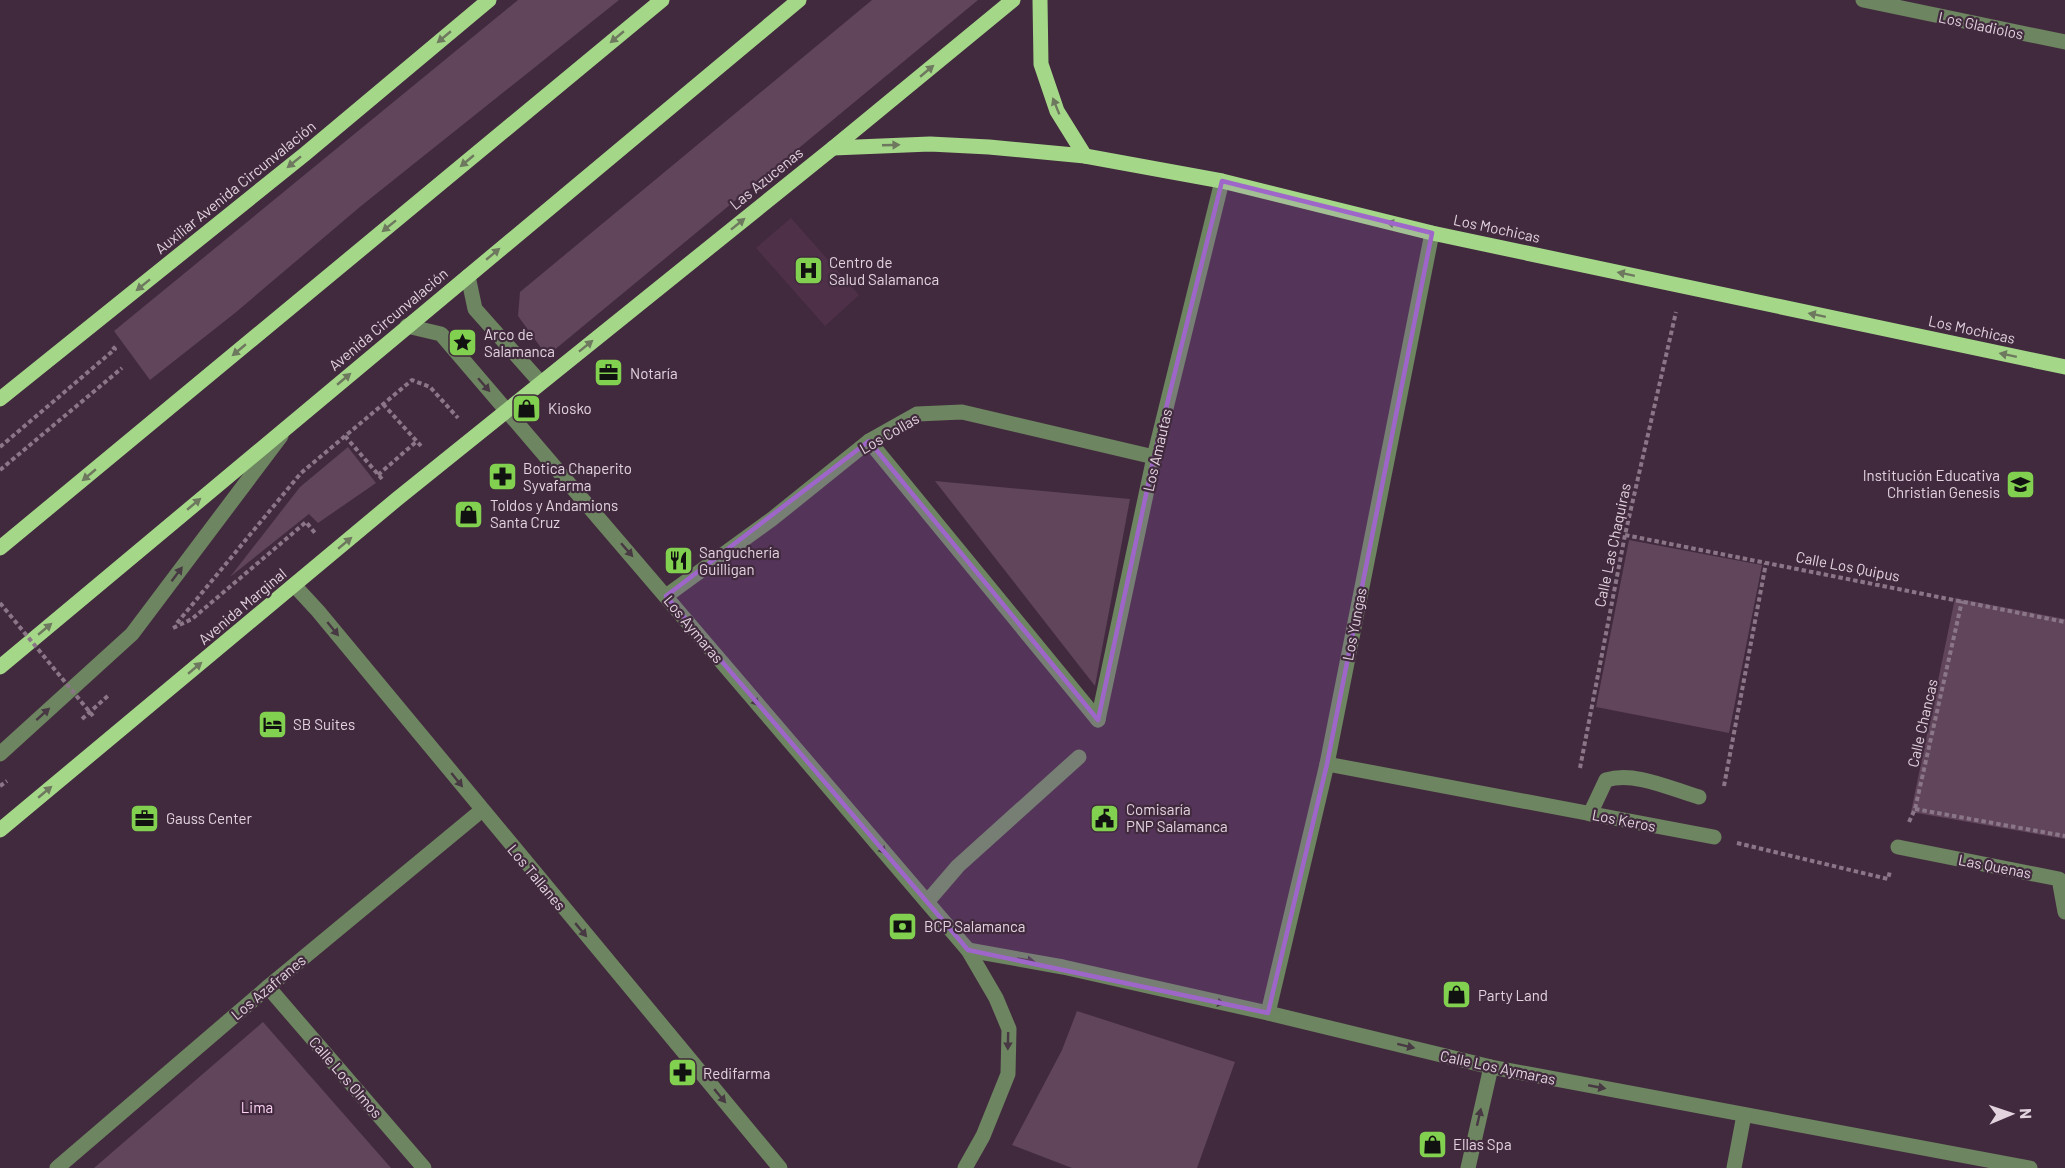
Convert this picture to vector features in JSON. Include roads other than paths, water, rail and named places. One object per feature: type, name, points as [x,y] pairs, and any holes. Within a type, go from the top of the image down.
[{"type":"main road","name":"Auxiliar Avenida Circunvalación","points":[[0,399],[305,154],[489,0]]},
{"type":"main road","points":[[0,548],[662,0]]},
{"type":"main road","name":"Avenida Circunvalación","points":[[0,667],[800,0]]},
{"type":"main road","name":"Las Azucenas","points":[[507,410],[1013,0]]},
{"type":"main road","points":[[1040,0],[1041,64],[1057,111],[1085,156]]},
{"type":"main road","name":"Los Mochicas","points":[[833,148],[930,144],[1085,156],[1222,181],[1432,233],[2065,368]]},
{"type":"main road","name":"Avenida Marginal","points":[[0,830],[507,410]]},
{"type":"street","name":"Los Gladiolos","points":[[1863,0],[2065,42]]},
{"type":"street","name":"Los Amautas","points":[[869,441],[1098,720],[1154,457],[1222,181]]},
{"type":"street","name":"Los Yungas","points":[[1268,1013],[1327,764],[1432,233]]},
{"type":"street","points":[[468,276],[475,309],[540,382]]},
{"type":"street","name":"Los Aymaras","points":[[408,326],[441,334],[968,950],[996,998],[1009,1029],[1008,1074],[983,1136],[965,1168]]},
{"type":"street","name":"Los Collas","points":[[666,596],[772,519],[869,441],[917,414],[962,412],[1154,457]]},
{"type":"street","points":[[0,754],[132,634],[292,423]]},
{"type":"street","name":"Los Tallanes","points":[[294,585],[780,1168]]},
{"type":"street","points":[[927,902],[958,866],[1078,757]]},
{"type":"street","name":"Los Keros","points":[[1327,764],[1714,837]]},
{"type":"street","points":[[1590,814],[1606,780],[1617,777],[1635,778],[1700,797]]},
{"type":"street","name":"Los Azafranes","points":[[57,1168],[268,987],[482,810]]},
{"type":"street","name":"Las Quenas","points":[[1898,847],[2059,879],[2065,912]]},
{"type":"street","name":"Calle Los Aymaras","points":[[968,950],[1063,967],[1268,1013],[1491,1067],[2030,1168]]},
{"type":"street","name":"Calle Los Olmos","points":[[268,987],[424,1168]]},
{"type":"street","points":[[1468,1168],[1491,1067]]},
{"type":"street","points":[[1734,1168],[1744,1115]]},
{"type":"place","name":"Centro de Salud Salamanca","points":[[808,271]]},
{"type":"place","name":"Arco de Salamanca","points":[[463,343]]},
{"type":"place","name":"Notaría","points":[[609,373]]},
{"type":"place","name":"Kiosko","points":[[527,408]]},
{"type":"place","name":"Botica Chaperito Syvafarma","points":[[502,477]]},
{"type":"place","name":"Institución Educativa Christian Genesis","points":[[2021,484]]},
{"type":"place","name":"Toldos y Andamions Santa Cruz","points":[[469,514]]},
{"type":"place","name":"Sanguchería Guilligan","points":[[678,561]]},
{"type":"place","name":"SB Suites","points":[[272,724]]},
{"type":"place","name":"Gauss Center","points":[[145,818]]},
{"type":"place","name":"Comisaría PNP Salamanca","points":[[1105,818]]},
{"type":"place","name":"BCP Salamanca","points":[[903,926]]},
{"type":"place","name":"Party Land","points":[[1457,995]]},
{"type":"place","name":"Redifarma","points":[[682,1073]]},
{"type":"place","name":"Ellas Spa","points":[[1432,1144]]},
{"type":"park label","name":"Lima","points":[[257,1107]]}]
